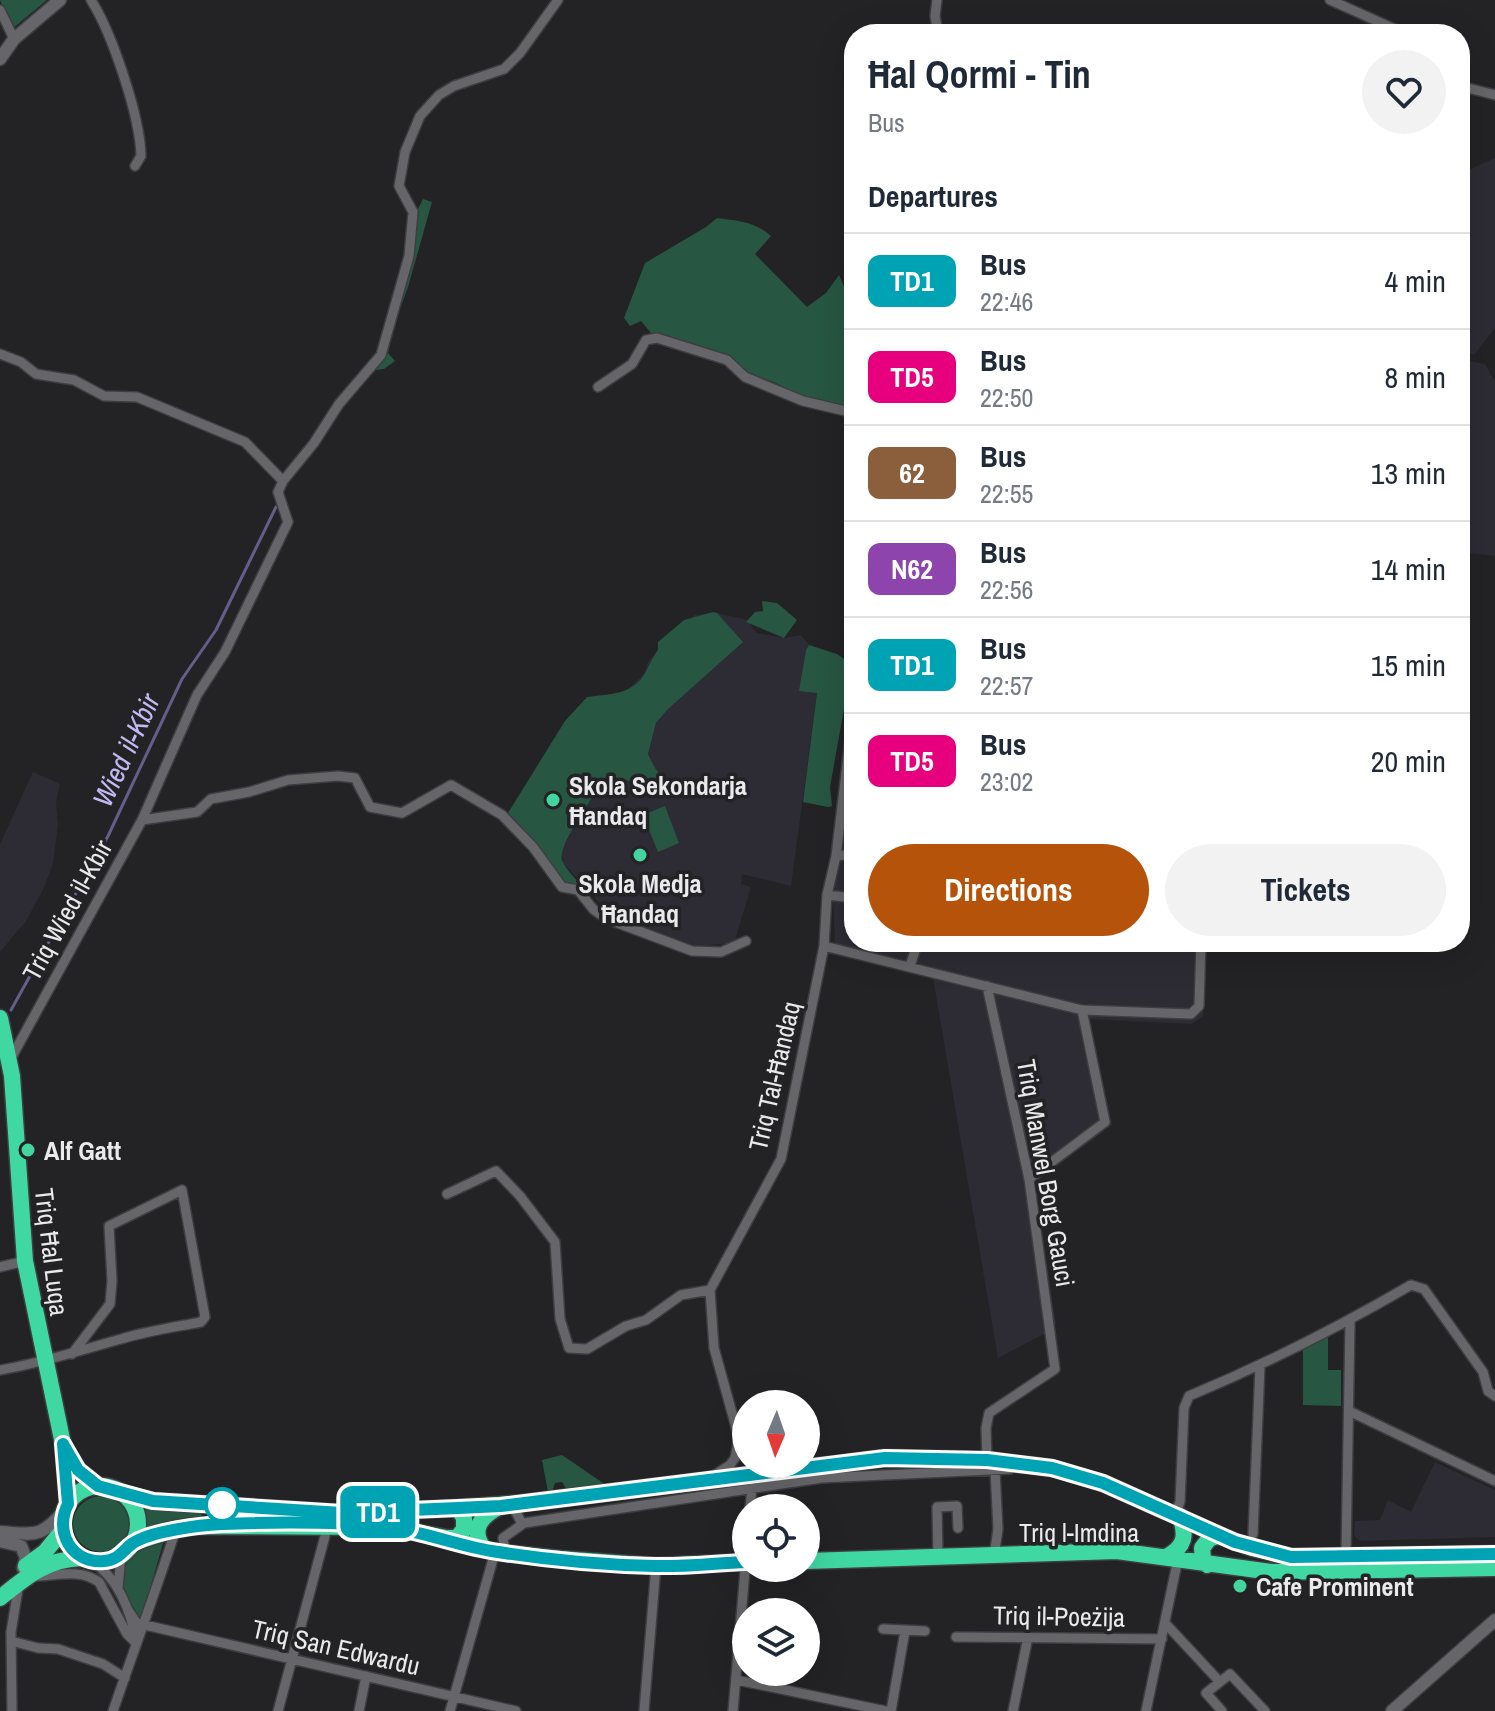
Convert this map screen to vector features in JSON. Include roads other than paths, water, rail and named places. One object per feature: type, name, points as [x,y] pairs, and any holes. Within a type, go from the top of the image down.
[{"type":"highway","name":"Triq Ħal Luqa","points":[[0,1018],[10,1060],[25,1261],[63,1444],[66,1507]]},
{"type":"highway","name":"Triq Ħal Luqa","points":[[63,1444],[78,1470],[98,1486]]},
{"type":"highway","points":[[858,1475],[885,1458]]},
{"type":"highway","points":[[820,1466],[885,1458],[1052,1468],[1178,1511],[1219,1535],[1252,1548],[1291,1557],[1495,1554]]},
{"type":"highway","points":[[125,1495],[153,1501],[342,1513],[507,1505],[732,1478]]},
{"type":"highway","points":[[0,1598],[62,1531],[66,1507],[75,1495],[86,1488],[98,1486],[117,1490],[133,1505],[138,1518],[138,1531],[127,1550]]},
{"type":"highway","points":[[495,1551],[477,1537],[477,1526],[487,1513],[507,1505]]},
{"type":"highway","points":[[447,1538],[462,1535],[464,1518],[458,1508]]},
{"type":"highway","points":[[1172,1558],[1183,1544],[1184,1527],[1178,1511]]},
{"type":"highway","points":[[0,1588],[53,1561],[111,1560],[176,1529],[223,1524],[387,1527],[495,1551],[656,1566],[732,1562]]},
{"type":"highway","points":[[62,1531],[72,1550],[87,1559]]},
{"type":"highway","points":[[1207,1565],[1202,1548],[1209,1539],[1219,1535]]},
{"type":"highway","name":"Triq l-Imdina","points":[[820,1561],[1117,1551],[1207,1565],[1298,1573],[1495,1568]]},
{"type":"main road","points":[[0,59],[14,39],[60,0]]},
{"type":"main road","points":[[0,1532],[35,1535],[46,1530],[66,1507]]},
{"type":"main road","points":[[0,1541],[21,1546],[26,1558],[23,1576]]},
{"type":"main road","points":[[1392,1711],[1495,1620]]},
{"type":"street","points":[[91,0],[103,19],[136,119],[141,156],[135,166]]},
{"type":"street","points":[[0,354],[21,362],[36,374],[74,380],[104,396],[137,397],[245,442],[283,481],[314,443],[339,404],[381,355],[409,256],[413,212],[399,186],[405,152],[420,116],[439,95],[454,86],[504,69],[520,53],[558,0]]},
{"type":"street","points":[[936,24],[937,0]]},
{"type":"street","points":[[1330,0],[1384,24]]},
{"type":"street","points":[[0,10],[14,39]]},
{"type":"street","points":[[1470,89],[1495,95]]},
{"type":"street","points":[[598,387],[632,364],[646,340],[657,338],[727,360],[745,377],[803,401],[844,411]]},
{"type":"street","name":"Triq Wied il-Kbir","points":[[10,1060],[142,820],[197,695],[225,652],[288,522],[278,492],[283,481]]},
{"type":"street","points":[[142,820],[197,812],[211,799],[288,780],[338,776],[355,778],[370,807],[402,813],[451,785],[502,815],[533,847],[562,887],[578,890],[593,909],[607,919],[692,951],[721,952],[746,941]]},
{"type":"street","name":"Triq Tal-Ħandaq","points":[[710,1290],[781,1159],[824,946],[827,895],[836,856],[844,789]]},
{"type":"street","points":[[836,856],[844,855]]},
{"type":"street","points":[[827,895],[844,897]]},
{"type":"street","points":[[824,946],[844,951]]},
{"type":"street","points":[[850,952],[1082,1010],[1191,1014],[1199,1006],[1201,952]]},
{"type":"street","points":[[910,966],[915,952]]},
{"type":"street","name":"Triq Manwel Borg Gauci","points":[[987,986],[1029,1179],[1055,1369],[989,1413],[986,1428],[991,1465]]},
{"type":"street","points":[[1029,1179],[1105,1122],[1082,1010]]},
{"type":"street","points":[[447,1194],[496,1171],[520,1196],[555,1242],[560,1319],[569,1348],[587,1349],[626,1326],[646,1320],[681,1295],[710,1290],[714,1348],[732,1408]]},
{"type":"street","points":[[0,1370],[44,1362],[72,1354],[124,1338],[201,1322],[205,1317],[182,1190],[109,1226],[110,1304],[72,1354]]},
{"type":"street","points":[[0,1267],[25,1261]]},
{"type":"street","points":[[1178,1511],[1184,1408],[1189,1396],[1260,1366],[1350,1321],[1411,1285],[1424,1289],[1483,1372],[1488,1391],[1495,1396]]},
{"type":"street","points":[[1346,1556],[1350,1321]]},
{"type":"street","points":[[1253,1534],[1260,1366]]},
{"type":"street","points":[[1349,1411],[1495,1481]]},
{"type":"street","points":[[699,1482],[732,1462]]},
{"type":"street","points":[[450,1711],[495,1551],[503,1538],[524,1523],[752,1488],[858,1475],[991,1465],[998,1529],[994,1556]]},
{"type":"street","points":[[751,1494],[752,1488]]},
{"type":"street","points":[[507,1505],[524,1523]]},
{"type":"street","points":[[938,1557],[937,1507],[957,1506],[958,1528]]},
{"type":"street","points":[[278,1711],[325,1536],[325,1525]]},
{"type":"street","points":[[113,1711],[176,1529]]},
{"type":"street","points":[[118,1590],[127,1550]]},
{"type":"street","points":[[1146,1711],[1165,1623],[1172,1558]]},
{"type":"street","points":[[87,1559],[104,1569],[136,1622],[145,1625]]},
{"type":"street","points":[[644,1711],[656,1566]]},
{"type":"street","points":[[12,1711],[13,1610],[23,1576],[42,1577],[59,1572],[91,1577],[99,1582],[127,1634],[136,1643]]},
{"type":"street","points":[[0,1598],[13,1610]]},
{"type":"street","points":[[128,1610],[136,1643]]},
{"type":"street","points":[[1165,1623],[1220,1682]]},
{"type":"street","name":"Triq San Edwardu","points":[[145,1625],[516,1711]]},
{"type":"street","points":[[883,1629],[925,1631]]},
{"type":"street","points":[[765,1686],[889,1711],[905,1631]]},
{"type":"street","name":"Triq il-Poeżija","points":[[956,1637],[1162,1639]]},
{"type":"street","points":[[1013,1711],[1028,1637]]},
{"type":"street","points":[[11,1641],[58,1649],[103,1664],[125,1678]]},
{"type":"street","points":[[1222,1711],[1206,1693],[1230,1674],[1265,1711]]},
{"type":"street","points":[[359,1711],[366,1676]]},
{"type":"street","points":[[733,1711],[736,1686]]},
{"type":"waterway","name":"Wied il-Kbir","points":[[11,1010],[108,836],[182,679],[216,630],[276,507]]},
{"type":"place","name":"Skola Sekondarja Ħandaq","points":[[553,800]]},
{"type":"place","name":"Skola Medja Ħandaq","points":[[640,855]]},
{"type":"place","name":"Alf Gatt","points":[[28,1150]]},
{"type":"place","name":"Cafe Prominent","points":[[1240,1586]]}]
